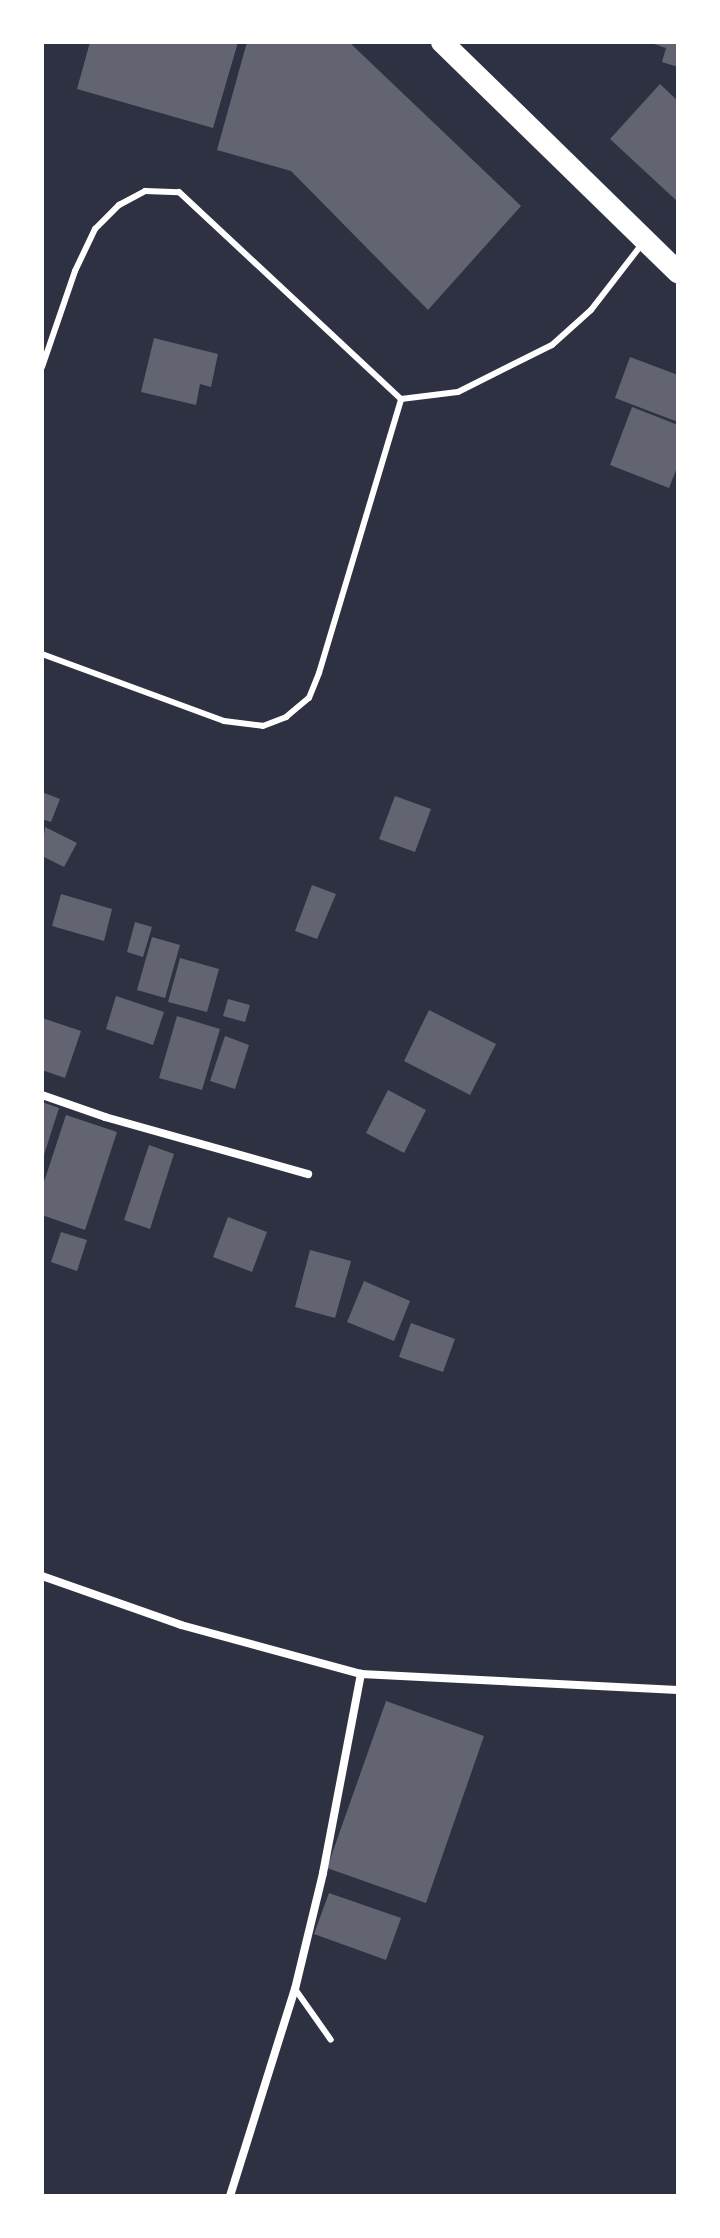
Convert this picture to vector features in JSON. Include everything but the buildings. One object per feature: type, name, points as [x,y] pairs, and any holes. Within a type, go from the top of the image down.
[{"type":"highway","points":[[442,42],[678,272]]},
{"type":"street","points":[[42,1095],[105,1117],[308,1174]]},
{"type":"street","points":[[42,1576],[181,1625],[361,1674],[678,1690]]},
{"type":"street","points":[[230,2196],[295,1989],[323,1873],[361,1674]]},
{"type":"lane","points":[[42,367],[75,271],[95,229],[119,205],[145,191],[179,192],[401,399],[458,392],[552,345],[591,310],[645,240]]},
{"type":"lane","points":[[42,654],[224,721],[263,726],[286,717],[309,698],[319,673],[401,399]]},
{"type":"lane","points":[[295,1989],[331,2040]]}]
